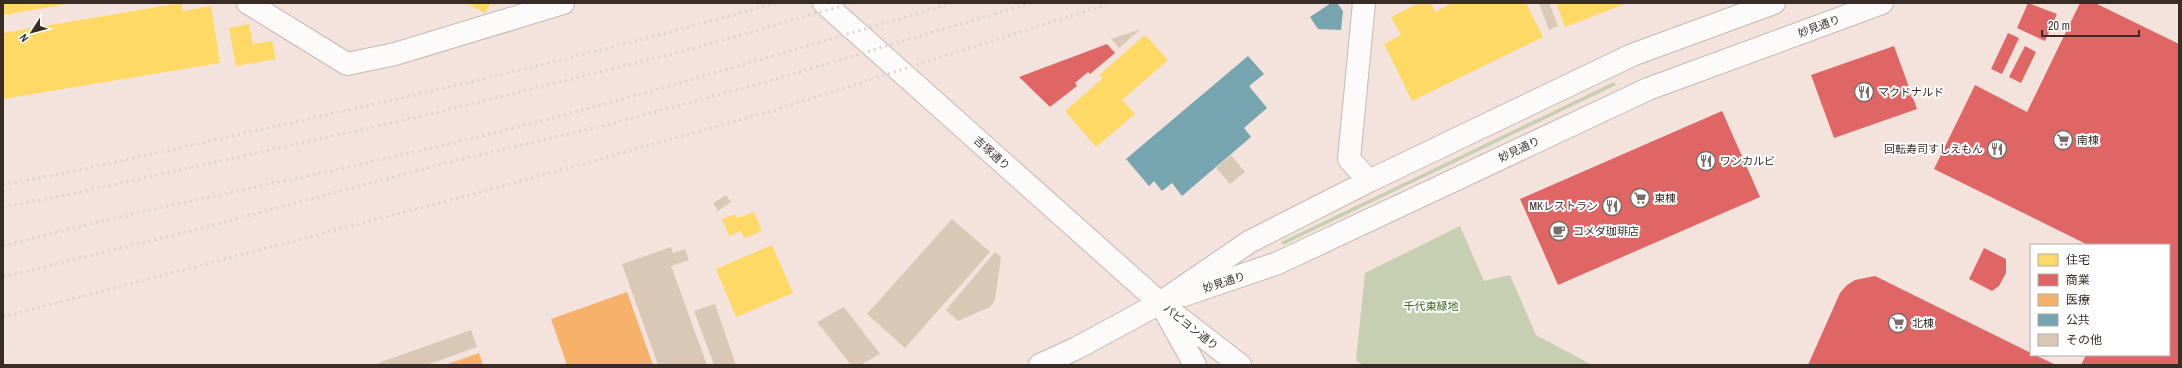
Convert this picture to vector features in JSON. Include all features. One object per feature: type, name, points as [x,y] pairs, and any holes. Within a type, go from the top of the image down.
[{"type":"main road","points":[[248,3],[347,64],[395,54],[563,3]]},
{"type":"main road","name":"吉塚通り","points":[[824,3],[1160,303]]},
{"type":"main road","points":[[1364,3],[1349,159],[1369,181]]},
{"type":"main road","name":"妙見通り","points":[[1040,365],[1077,348],[1160,303],[1249,242],[1369,181],[1632,55],[1774,3]]},
{"type":"main road","name":"妙見通り","points":[[1160,303],[1278,263],[1648,89],[1882,3]]},
{"type":"main road","points":[[1160,303],[1195,365]]},
{"type":"main road","name":"パピヨン通り","points":[[1160,303],[1240,365]]},
{"type":"green space","points":[[1614,82],[1616,85],[1283,245],[1281,242]]},
{"type":"green space","name":"千代東緑地","points":[[1460,226],[1484,281],[1510,275],[1536,335],[1592,365],[1363,365],[1356,360],[1365,273]]},
{"type":"building: 住宅","points":[[3,3],[67,3],[67,4],[3,15]]},
{"type":"building: 住宅","points":[[181,3],[183,11],[211,6],[220,63],[3,99],[3,33]]},
{"type":"building: 住宅","points":[[466,3],[491,3],[485,13]]},
{"type":"building: 住宅","points":[[1419,3],[1431,3],[1435,12],[1452,3],[1526,3],[1543,37],[1412,101],[1384,44],[1401,35],[1391,17]]},
{"type":"building: 住宅","points":[[1556,3],[1627,3],[1565,27]]},
{"type":"building: 住宅","points":[[249,24],[253,44],[272,41],[276,59],[236,66],[229,28]]},
{"type":"building: 住宅","points":[[1145,35],[1168,60],[1122,100],[1135,114],[1096,147],[1065,111],[1103,78],[1099,75]]},
{"type":"building: 住宅","points":[[754,212],[762,231],[744,238],[741,231],[729,236],[722,219],[736,214],[737,218]]},
{"type":"building: 住宅","points":[[772,245],[793,293],[736,317],[716,269]]},
{"type":"building: 商業","points":[[2028,3],[2057,14],[2045,41],[2017,28]]},
{"type":"building: 商業","name":"南棟","points":[[2080,3],[2095,3],[2179,44],[2179,365],[2081,365],[2086,356],[2170,356],[2170,244],[2086,244],[1934,169],[1975,85],[2027,112]]},
{"type":"building: 商業","points":[[2008,33],[2019,38],[2002,74],[1991,69]]},
{"type":"building: 商業","points":[[1107,44],[1115,53],[1090,74],[1088,72],[1075,83],[1077,86],[1050,107],[1019,77]]},
{"type":"building: 商業","name":"マクドナルド","points":[[1894,46],[1917,109],[1834,138],[1811,75]]},
{"type":"building: 商業","points":[[2025,46],[2036,52],[2021,83],[2009,77]]},
{"type":"building: 商業","name":"東棟","points":[[1722,111],[1760,197],[1558,285],[1520,199]]},
{"type":"building: 商業","points":[[1984,248],[2006,259],[2006,273],[1999,286],[1992,291],[1969,279]]},
{"type":"building: 商業","name":"北棟","points":[[1875,276],[2030,353],[2030,356],[2037,356],[2056,365],[1808,365],[1840,293],[1847,285],[1855,280]]},
{"type":"building: 医療","points":[[627,292],[653,365],[567,365],[551,319]]},
{"type":"building: 医療","points":[[479,353],[483,365],[445,365]]},
{"type":"building: 公共","points":[[1331,3],[1337,3],[1343,11],[1341,30],[1318,29],[1310,17]]},
{"type":"building: 公共","points":[[1248,56],[1264,74],[1249,86],[1267,108],[1244,128],[1251,137],[1182,196],[1172,183],[1162,191],[1154,181],[1149,186],[1126,159]]},
{"type":"building: その他","points":[[1539,3],[1549,3],[1558,26],[1549,30]]},
{"type":"building: その他","points":[[1141,29],[1119,48],[1111,39]]},
{"type":"building: その他","points":[[1231,155],[1245,172],[1230,184],[1216,168]]},
{"type":"building: その他","points":[[726,195],[731,202],[718,211],[713,203]]},
{"type":"building: その他","points":[[952,219],[990,252],[905,348],[867,314]]},
{"type":"building: その他","points":[[671,247],[673,253],[685,249],[689,260],[671,266],[707,365],[658,365],[622,264]]},
{"type":"building: その他","points":[[995,252],[1001,257],[995,300],[990,307],[958,321],[946,310]]},
{"type":"building: その他","points":[[715,304],[736,365],[714,365],[694,311]]},
{"type":"building: その他","points":[[844,307],[880,354],[860,365],[851,365],[817,322]]},
{"type":"building: その他","points":[[471,330],[477,347],[427,365],[373,365]]},
{"type":"railway","points":[[3,185],[70,172],[462,84],[651,37],[776,3]]},
{"type":"railway","points":[[3,207],[76,193],[427,115],[692,49],[852,3]]},
{"type":"railway","points":[[3,246],[111,219],[436,147],[501,131],[631,97],[953,3]]},
{"type":"railway","points":[[3,277],[190,231],[442,164],[606,125],[762,83],[1031,3]]},
{"type":"railway","points":[[3,317],[489,190],[772,111],[1111,3]]},
{"type":"place","name":"マクドナルド","points":[[1864,92]]},
{"type":"place","name":"南棟","points":[[2063,140]]},
{"type":"place","name":"回転寿司すしえもん","points":[[1997,149]]},
{"type":"place","name":"ワンカルビ","points":[[1706,161]]},
{"type":"place","name":"東棟","points":[[1640,198]]},
{"type":"place","name":"MKレストラン","points":[[1612,206]]},
{"type":"place","name":"コメダ珈琲店","points":[[1559,231]]},
{"type":"place","name":"北棟","points":[[1898,323]]}]
